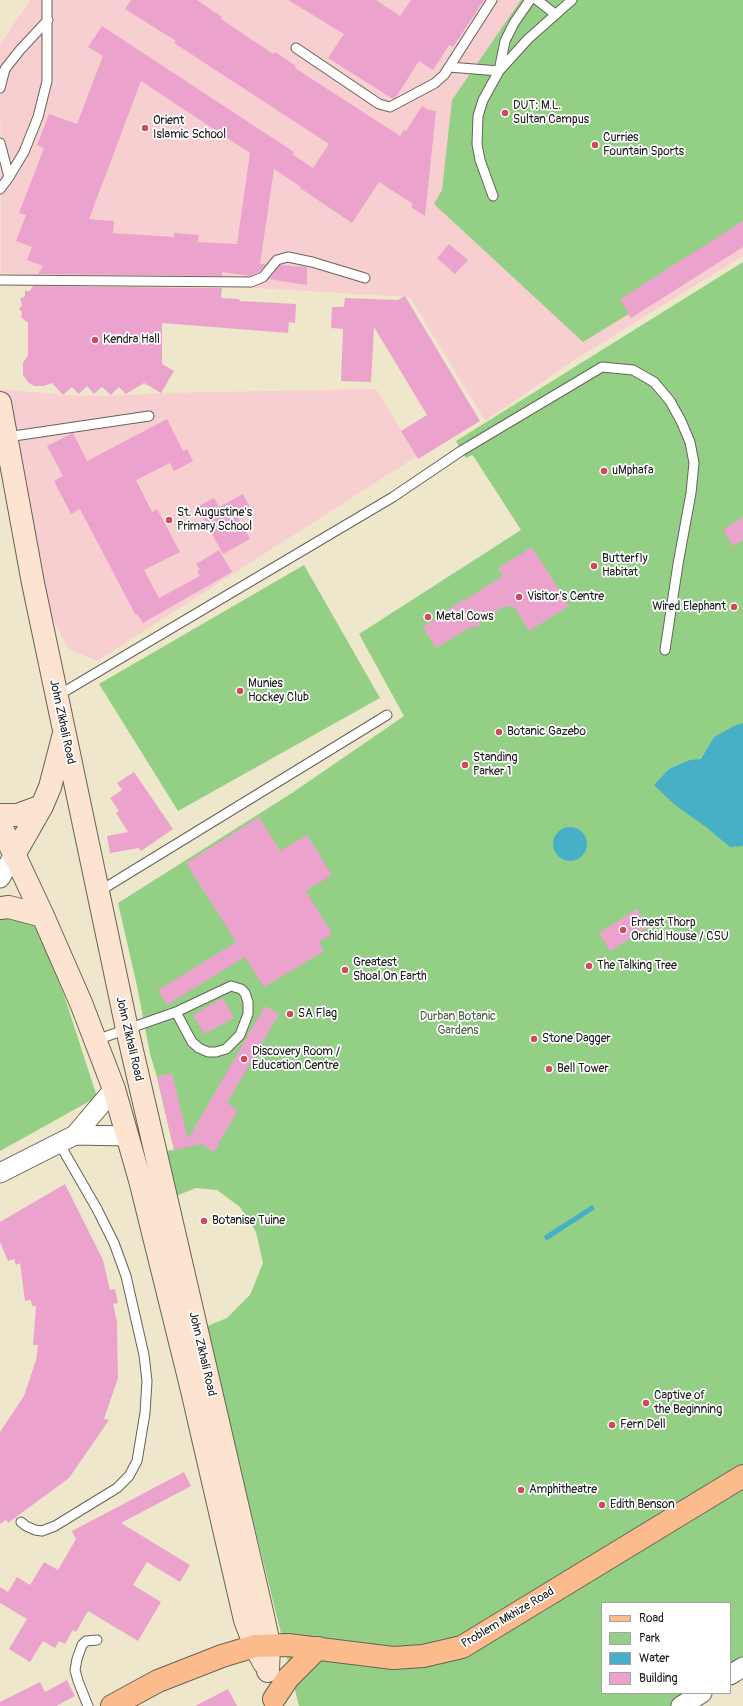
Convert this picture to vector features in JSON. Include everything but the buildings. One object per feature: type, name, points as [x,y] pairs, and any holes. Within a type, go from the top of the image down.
[{"type":"main road","name":"John Zikhali Road","points":[[0,403],[7,437],[9,503],[65,730],[127,1029],[274,1702]]},
{"type":"main road","points":[[14,855],[42,806],[50,787],[65,730]]},
{"type":"main road","points":[[0,824],[17,815],[42,806]]},
{"type":"main road","name":"John Zikhali Road","points":[[0,824],[43,916],[96,1040],[114,1089],[128,1136],[191,1386],[245,1620],[262,1645]]},
{"type":"main road","points":[[0,908],[9,907],[43,916]]},
{"type":"main road","name":"Problem Mkhize Road","points":[[112,1706],[158,1681],[222,1656],[262,1645],[318,1648],[393,1658],[423,1656],[462,1647],[743,1476]]},
{"type":"main road","points":[[274,1702],[288,1678],[318,1648]]},
{"type":"street","points":[[0,878],[14,855]]},
{"type":"street","points":[[0,1173],[67,1139],[114,1089]]},
{"type":"street","points":[[67,1139],[128,1136]]},
{"type":"street","points":[[731,1674],[743,1667]]},
{"type":"street","points":[[681,1706],[700,1694]]},
{"type":"lane","points":[[0,189],[24,152],[38,117],[47,81],[47,0]]},
{"type":"lane","points":[[296,48],[379,104],[386,107],[393,106],[435,82],[444,75],[492,0]]},
{"type":"lane","points":[[499,71],[505,41],[514,23],[530,0]]},
{"type":"lane","points":[[537,0],[555,14]]},
{"type":"lane","points":[[493,196],[480,160],[477,144],[478,116],[483,100],[499,71],[528,39],[572,0]]},
{"type":"lane","points":[[0,88],[5,69],[20,50],[48,20]]},
{"type":"lane","points":[[449,67],[499,71]]},
{"type":"lane","points":[[0,143],[9,177]]},
{"type":"lane","points":[[0,280],[251,282],[263,277],[277,260],[288,258],[312,262],[365,278]]},
{"type":"lane","points":[[57,696],[393,497],[462,451],[602,368],[633,370],[654,382],[670,401],[690,442],[694,462],[691,494],[678,564],[665,650]]},
{"type":"lane","points":[[7,437],[149,416]]},
{"type":"lane","points":[[393,497],[400,505]]},
{"type":"lane","points":[[98,892],[387,715]]},
{"type":"lane","points":[[96,1040],[176,1012],[231,986],[241,989],[245,993],[248,1002],[248,1014],[240,1035],[226,1049],[216,1052],[208,1052],[199,1048],[192,1042],[176,1012]]},
{"type":"lane","points":[[21,1522],[30,1528],[42,1531],[55,1526],[116,1488],[129,1476],[137,1461],[145,1413],[147,1381],[144,1355],[126,1276],[114,1243],[67,1139]]},
{"type":"lane","points":[[88,1706],[78,1681],[76,1670],[77,1659],[82,1644],[86,1641],[97,1640]]},
{"type":"shaded area","points":[[30,0],[743,0],[743,256],[579,357],[485,421],[410,297],[1,273],[0,44]]},
{"type":"shaded area","name":"St. Augustine's Primary School","points":[[0,389],[64,395],[110,396],[162,393],[376,389],[417,456],[97,661],[69,649],[33,583],[0,403]]},
{"type":"green space","name":"Curries Fountain Sports","points":[[521,0],[743,0],[743,244],[583,342],[434,204],[442,190],[452,100]]},
{"type":"green space","name":"Durban Botanic Gardens","points":[[743,262],[743,1664],[731,1672],[731,1602],[601,1602],[601,1694],[695,1694],[675,1706],[299,1706],[205,1327],[227,1318],[250,1295],[263,1263],[256,1232],[240,1207],[217,1190],[196,1188],[171,1198],[163,1151],[174,1150],[157,1077],[150,1054],[137,986],[118,903],[292,793],[404,716],[359,634],[521,530],[474,457],[472,455],[466,458],[456,441]]},
{"type":"green space","name":"Munies Hockey Club","points":[[304,565],[380,698],[178,811],[99,684]]},
{"type":"green space","points":[[0,914],[25,917],[37,927],[64,995],[97,1097],[0,1151]]},
{"type":"water","points":[[743,723],[743,846],[730,847],[706,827],[675,805],[654,785],[669,769],[690,760],[701,759],[714,737],[734,726]]},
{"type":"water","points":[[573,827],[580,829],[585,834],[587,844],[585,854],[580,859],[567,861],[560,859],[555,854],[553,841],[555,834],[560,829]]},
{"type":"water","points":[[592,1205],[595,1209],[546,1241],[544,1236]]},
{"type":"place","name":"DUT: M.L. Sultan Campus","points":[[505,113]]},
{"type":"place","name":"Orient Islamic School","points":[[145,128]]},
{"type":"place","name":"Curries Fountain Sports","points":[[595,145]]},
{"type":"place","name":"Kendra Hall","points":[[95,340]]},
{"type":"place","name":"uMphafa","points":[[604,471]]},
{"type":"place","name":"St. Augustine's Primary School","points":[[169,520]]},
{"type":"place","name":"Butterfly Habitat","points":[[594,566]]},
{"type":"place","name":"Visitor's Centre","points":[[519,597]]},
{"type":"place","name":"Wired Elephant","points":[[734,607]]},
{"type":"place","name":"Metal Cows","points":[[428,617]]},
{"type":"place","name":"Munies Hockey Club","points":[[240,691]]},
{"type":"place","name":"Botanic Gazebo","points":[[499,732]]},
{"type":"place","name":"Standing Parker 1","points":[[465,765]]},
{"type":"place","name":"Ernest Thorp Orchid House / CSU","points":[[623,930]]},
{"type":"place","name":"The Talking Tree","points":[[589,966]]},
{"type":"place","name":"Greatest Shoal On Earth","points":[[345,970]]},
{"type":"place","name":"SA Flag","points":[[290,1014]]},
{"type":"place","name":"Stone Dagger","points":[[534,1039]]},
{"type":"place","name":"Discovery Room / Education Centre","points":[[244,1059]]},
{"type":"place","name":"Bell Tower","points":[[549,1069]]},
{"type":"place","name":"Botanise Tuine","points":[[204,1221]]},
{"type":"place","name":"Captive of the Beginning","points":[[646,1403]]},
{"type":"place","name":"Fern Dell","points":[[612,1425]]},
{"type":"place","name":"Amphitheatre","points":[[521,1490]]},
{"type":"place","name":"Edith Benson","points":[[602,1505]]}]
